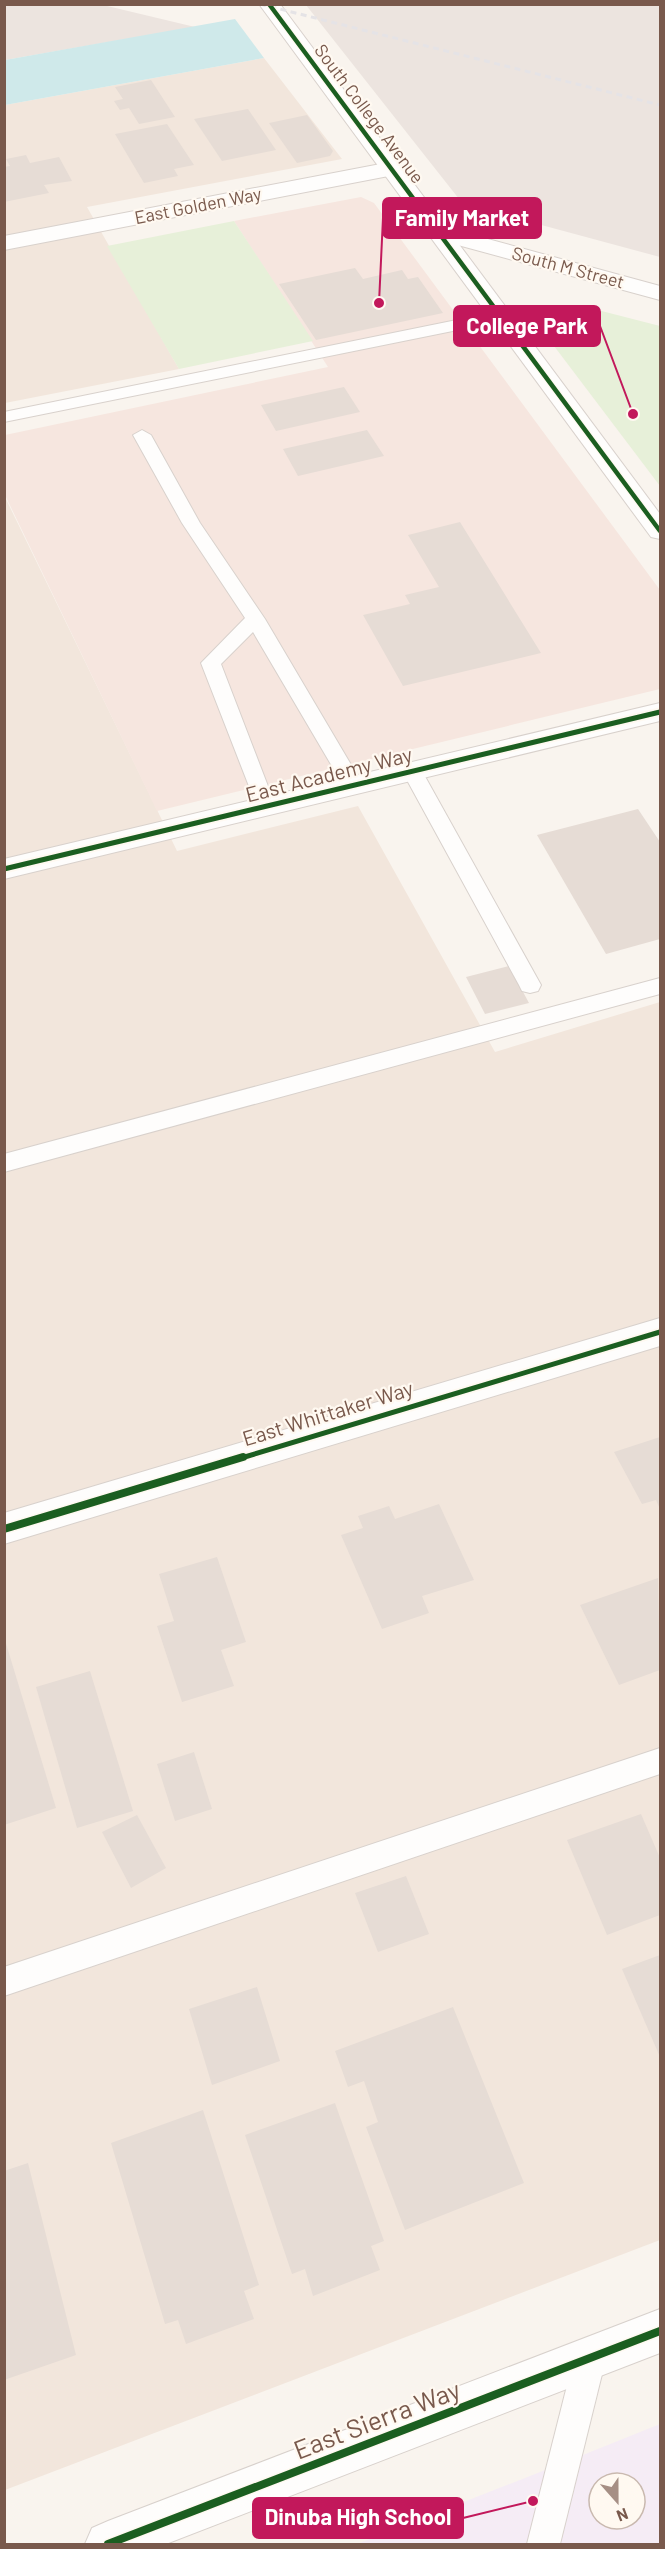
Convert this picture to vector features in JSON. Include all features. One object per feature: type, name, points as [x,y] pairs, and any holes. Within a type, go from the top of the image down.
[{"type":"street","name":"South College Avenue","points":[[269,4],[660,531]]},
{"type":"street","name":"East Golden Way","points":[[4,243],[392,169]]},
{"type":"street","name":"South M Street","points":[[440,233],[660,293]]},
{"type":"street","name":"East Academy Way","points":[[4,869],[660,712]]},
{"type":"street","name":"East Whittaker Way","points":[[4,1529],[660,1332]]},
{"type":"street","name":"East Sierra Way","points":[[108,2544],[660,2331]]},
{"type":"lane","points":[[4,417],[501,316]]},
{"type":"lane","points":[[142,435],[191,523],[255,619],[353,785]]},
{"type":"lane","points":[[255,619],[211,663],[266,807]]},
{"type":"lane","points":[[412,771],[530,985]]},
{"type":"lane","points":[[4,1163],[660,986]]},
{"type":"lane","points":[[4,1982],[660,1761]]},
{"type":"lane","points":[[543,2544],[590,2358]]},
{"type":"shaded area","points":[[5,5],[103,5],[195,27],[5,60]]},
{"type":"shaded area","points":[[306,5],[660,5],[660,257],[463,204]]},
{"type":"shaded area","points":[[264,58],[342,159],[87,207],[179,369],[5,403],[5,105]]},
{"type":"shaded area","points":[[361,197],[374,203],[660,590],[660,689],[157,811],[5,495],[5,435],[328,367],[234,221]]},
{"type":"shaded area","points":[[4,495],[177,851],[358,806],[495,1052],[660,1002],[660,2240],[5,2490]]},
{"type":"shaded area","points":[[660,2424],[660,2544],[357,2544],[563,2463]]},
{"type":"green space","points":[[234,221],[313,341],[179,369],[107,246]]},
{"type":"green space","points":[[586,307],[660,326],[660,486],[548,338],[548,323],[552,318],[564,311]]},
{"type":"water","points":[[235,19],[264,58],[5,105],[5,60]]},
{"type":"building","points":[[151,80],[175,117],[139,124],[129,108],[120,110],[114,101],[123,99],[115,87]]},
{"type":"building","points":[[248,109],[276,150],[222,161],[194,119]]},
{"type":"building","points":[[307,115],[333,151],[330,156],[297,163],[269,123]]},
{"type":"building","points":[[167,124],[194,165],[174,169],[178,176],[144,183],[115,134]]},
{"type":"building","points":[[26,155],[30,163],[59,157],[72,181],[44,185],[49,193],[4,202],[4,167],[10,166],[6,159]]},
{"type":"building","points":[[355,268],[363,279],[402,270],[408,279],[418,277],[443,313],[316,340],[279,284]]},
{"type":"building","points":[[344,387],[360,412],[276,431],[261,405]]},
{"type":"building","points":[[367,430],[384,456],[298,476],[283,449]]},
{"type":"building","points":[[460,522],[541,653],[403,686],[363,615],[410,604],[405,595],[439,587],[408,535]]},
{"type":"building","points":[[638,809],[660,842],[660,939],[606,954],[537,835]]},
{"type":"building","points":[[509,966],[529,1003],[485,1014],[466,977]]},
{"type":"building","points":[[660,1437],[660,1509],[656,1500],[642,1504],[614,1452]]},
{"type":"building","points":[[439,1504],[474,1580],[422,1596],[429,1613],[382,1629],[341,1535],[363,1528],[358,1516],[389,1506],[395,1519]]},
{"type":"building","points":[[217,1557],[246,1642],[221,1650],[234,1686],[182,1702],[157,1626],[174,1621],[159,1574]]},
{"type":"building","points":[[658,1578],[660,1670],[619,1685],[580,1605]]},
{"type":"building","points":[[4,1637],[56,1808],[4,1825]]},
{"type":"building","points":[[90,1671],[133,1811],[77,1828],[36,1687]]},
{"type":"building","points":[[194,1752],[212,1809],[175,1821],[157,1764]]},
{"type":"building","points":[[641,1814],[660,1858],[660,1915],[607,1935],[567,1840]]},
{"type":"building","points":[[137,1815],[166,1868],[131,1888],[102,1832]]},
{"type":"building","points":[[406,1876],[429,1934],[378,1952],[355,1893]]},
{"type":"building","points":[[660,1955],[660,2057],[622,1969]]},
{"type":"building","points":[[257,1987],[280,2061],[212,2085],[189,2009]]},
{"type":"building","points":[[453,2007],[524,2183],[405,2230],[366,2127],[378,2122],[364,2081],[348,2087],[335,2051]]},
{"type":"building","points":[[335,2103],[384,2241],[371,2246],[380,2270],[313,2296],[305,2269],[292,2274],[245,2135]]},
{"type":"building","points":[[203,2110],[259,2285],[244,2291],[254,2319],[186,2344],[178,2320],[165,2324],[111,2143]]},
{"type":"building","points":[[28,2163],[76,2355],[4,2380],[4,2171]]},
{"type":"railway","points":[[260,4],[660,105]]},
{"type":"cycle path","points":[[269,4],[660,531]]},
{"type":"cycle path","points":[[4,869],[660,712]]},
{"type":"cycle path","points":[[4,1529],[660,1332]]},
{"type":"cycle path","points":[[108,2544],[660,2331]]},
{"type":"place","name":"Family Market","points":[[379,303]]},
{"type":"place","name":"College Park","points":[[633,414]]},
{"type":"place","name":"Dinuba High School","points":[[533,2501]]}]
